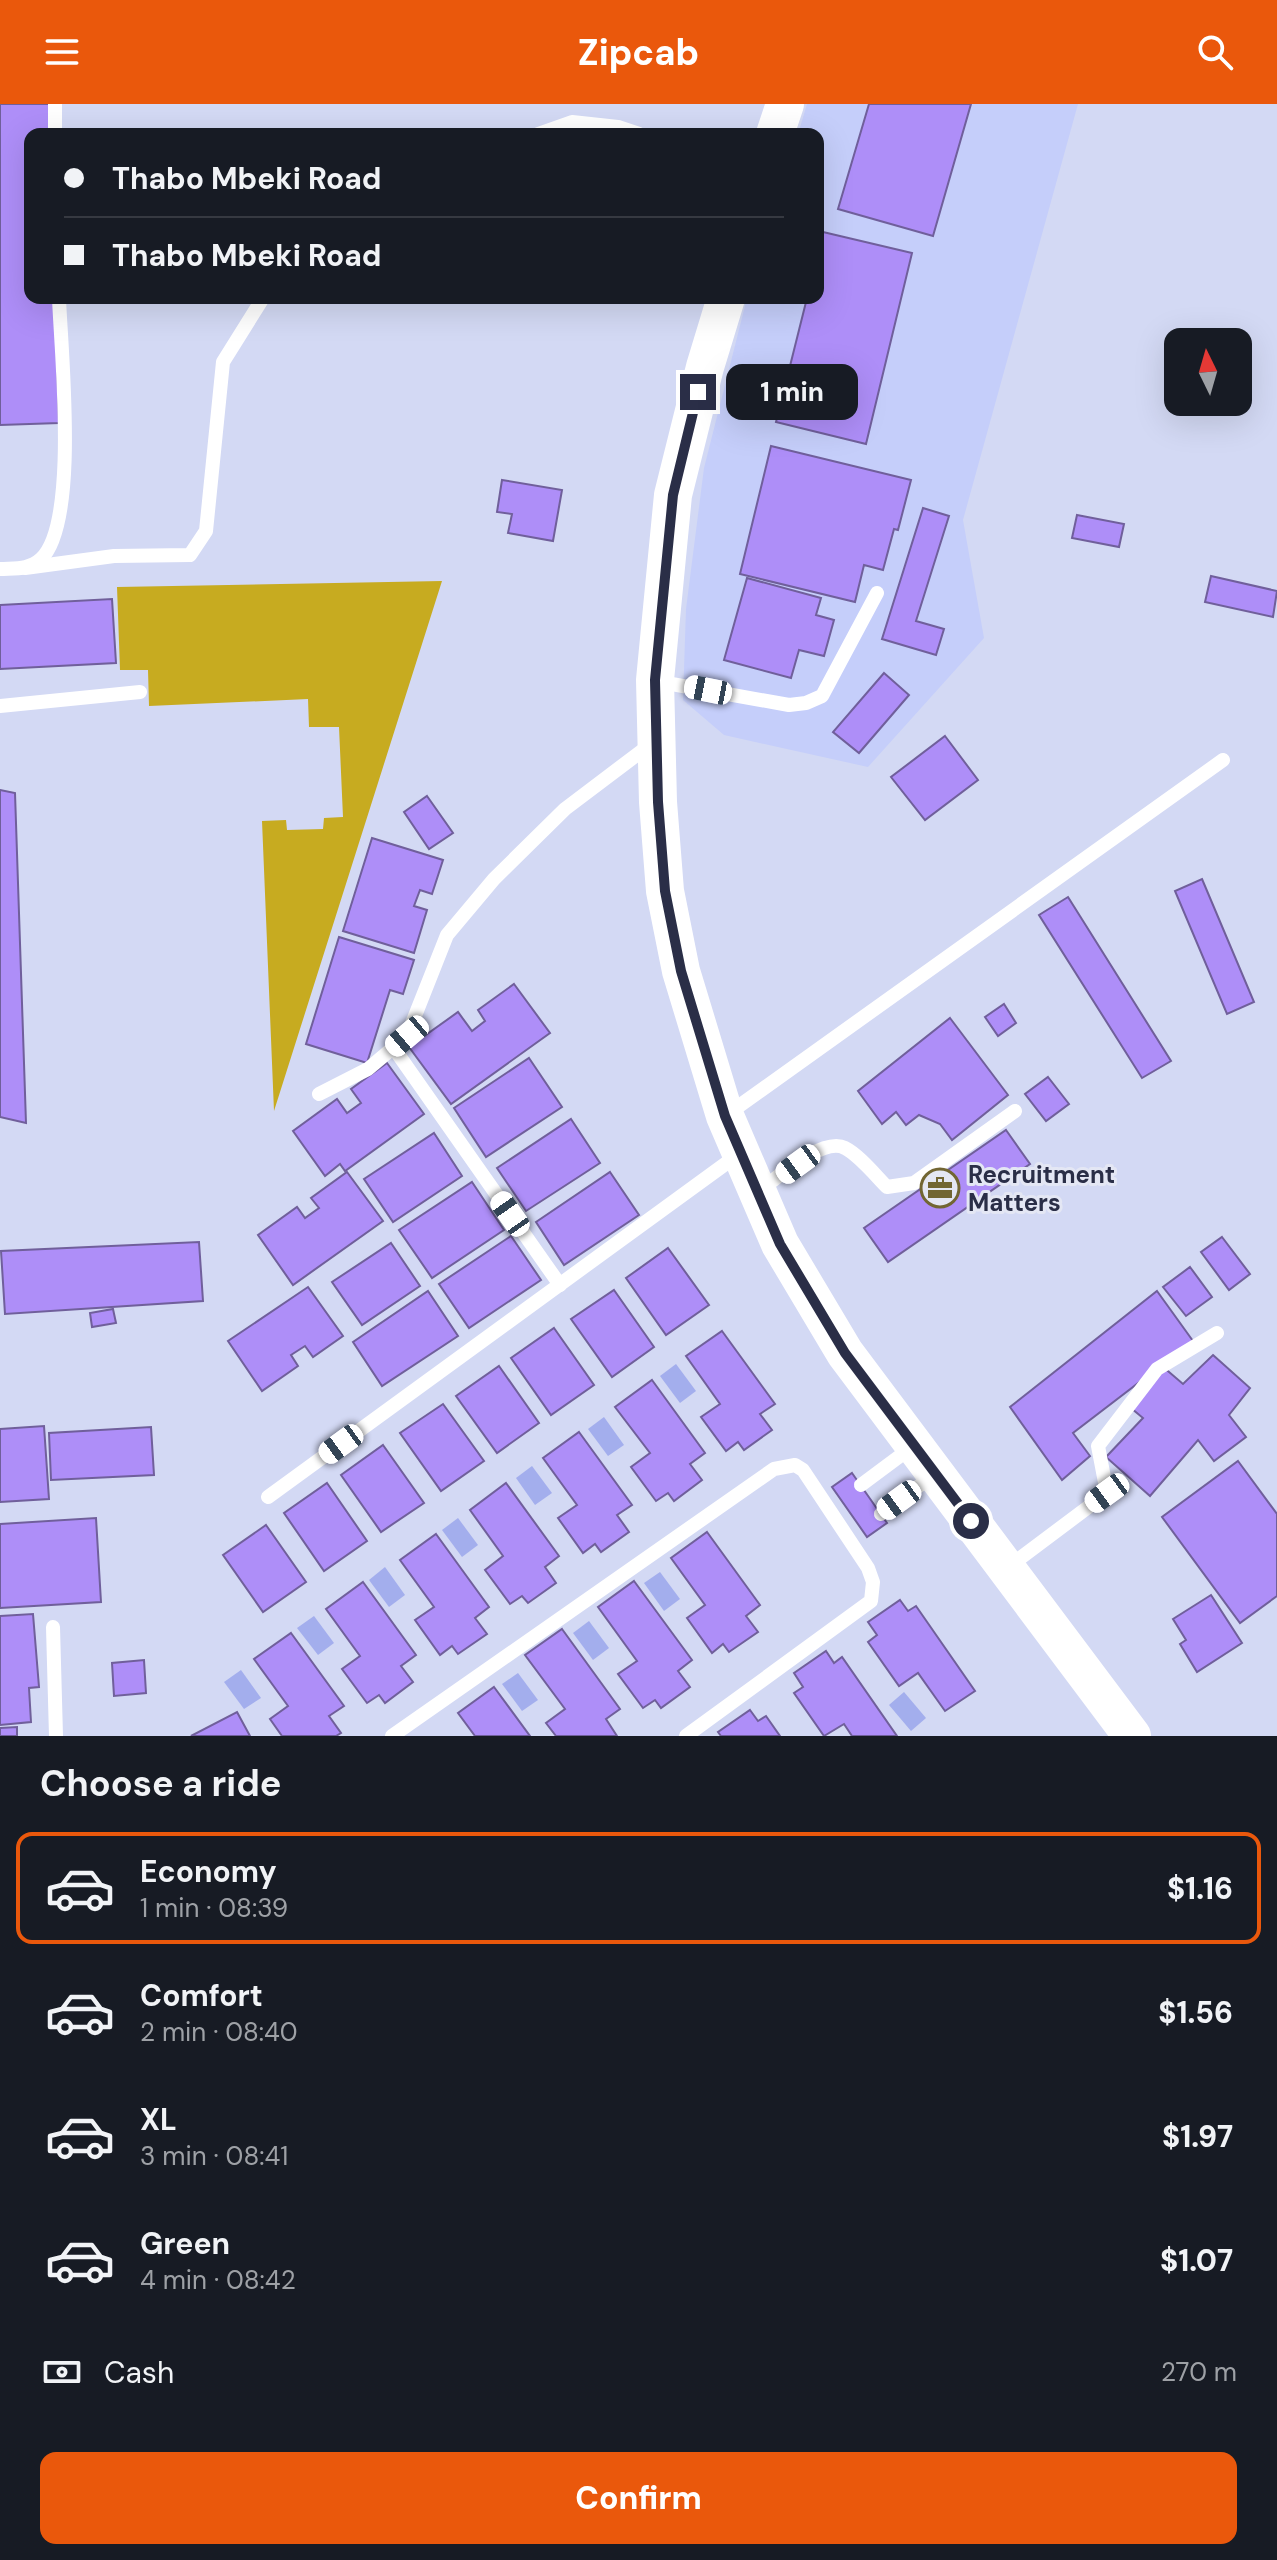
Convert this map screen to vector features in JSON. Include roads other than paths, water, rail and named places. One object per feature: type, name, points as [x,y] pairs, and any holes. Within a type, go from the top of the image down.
[{"type":"main road","points":[[777,128],[785,104]]},
{"type":"main road","points":[[724,304],[673,495],[655,680],[665,891],[681,971],[725,1116],[780,1244],[845,1353],[1132,1736]]},
{"type":"lane","points":[[55,104],[55,128]]},
{"type":"lane","points":[[555,128],[572,122],[621,128]]},
{"type":"lane","points":[[25,568],[38,562],[53,543],[63,503],[65,451],[59,304]]},
{"type":"lane","points":[[0,569],[114,556],[190,555],[206,531],[223,362],[259,304]]},
{"type":"lane","points":[[655,680],[789,705],[806,703],[822,696],[877,593]]},
{"type":"lane","points":[[0,706],[140,692]]},
{"type":"lane","points":[[319,1094],[368,1069],[407,1036],[447,935],[494,879],[565,809],[657,740]]},
{"type":"lane","points":[[725,1116],[1223,760]]},
{"type":"lane","points":[[393,1047],[560,1285]]},
{"type":"lane","points":[[758,1193],[818,1149],[834,1145],[845,1148],[887,1187],[914,1183],[1015,1111]]},
{"type":"lane","points":[[268,1497],[741,1153]]},
{"type":"lane","points":[[1007,1568],[1107,1493],[1098,1446],[1157,1369],[1217,1333]]},
{"type":"lane","points":[[861,1485],[925,1460]]},
{"type":"lane","points":[[881,1514],[925,1460]]},
{"type":"lane","points":[[392,1736],[774,1469],[795,1465],[803,1470],[868,1568],[873,1582],[871,1601],[686,1736]]},
{"type":"lane","points":[[828,1508],[841,1499]]},
{"type":"lane","points":[[848,1538],[861,1528]]},
{"type":"lane","points":[[53,1627],[56,1736]]},
{"type":"place","name":"Recruitment Matters","points":[[940,1188]]}]
